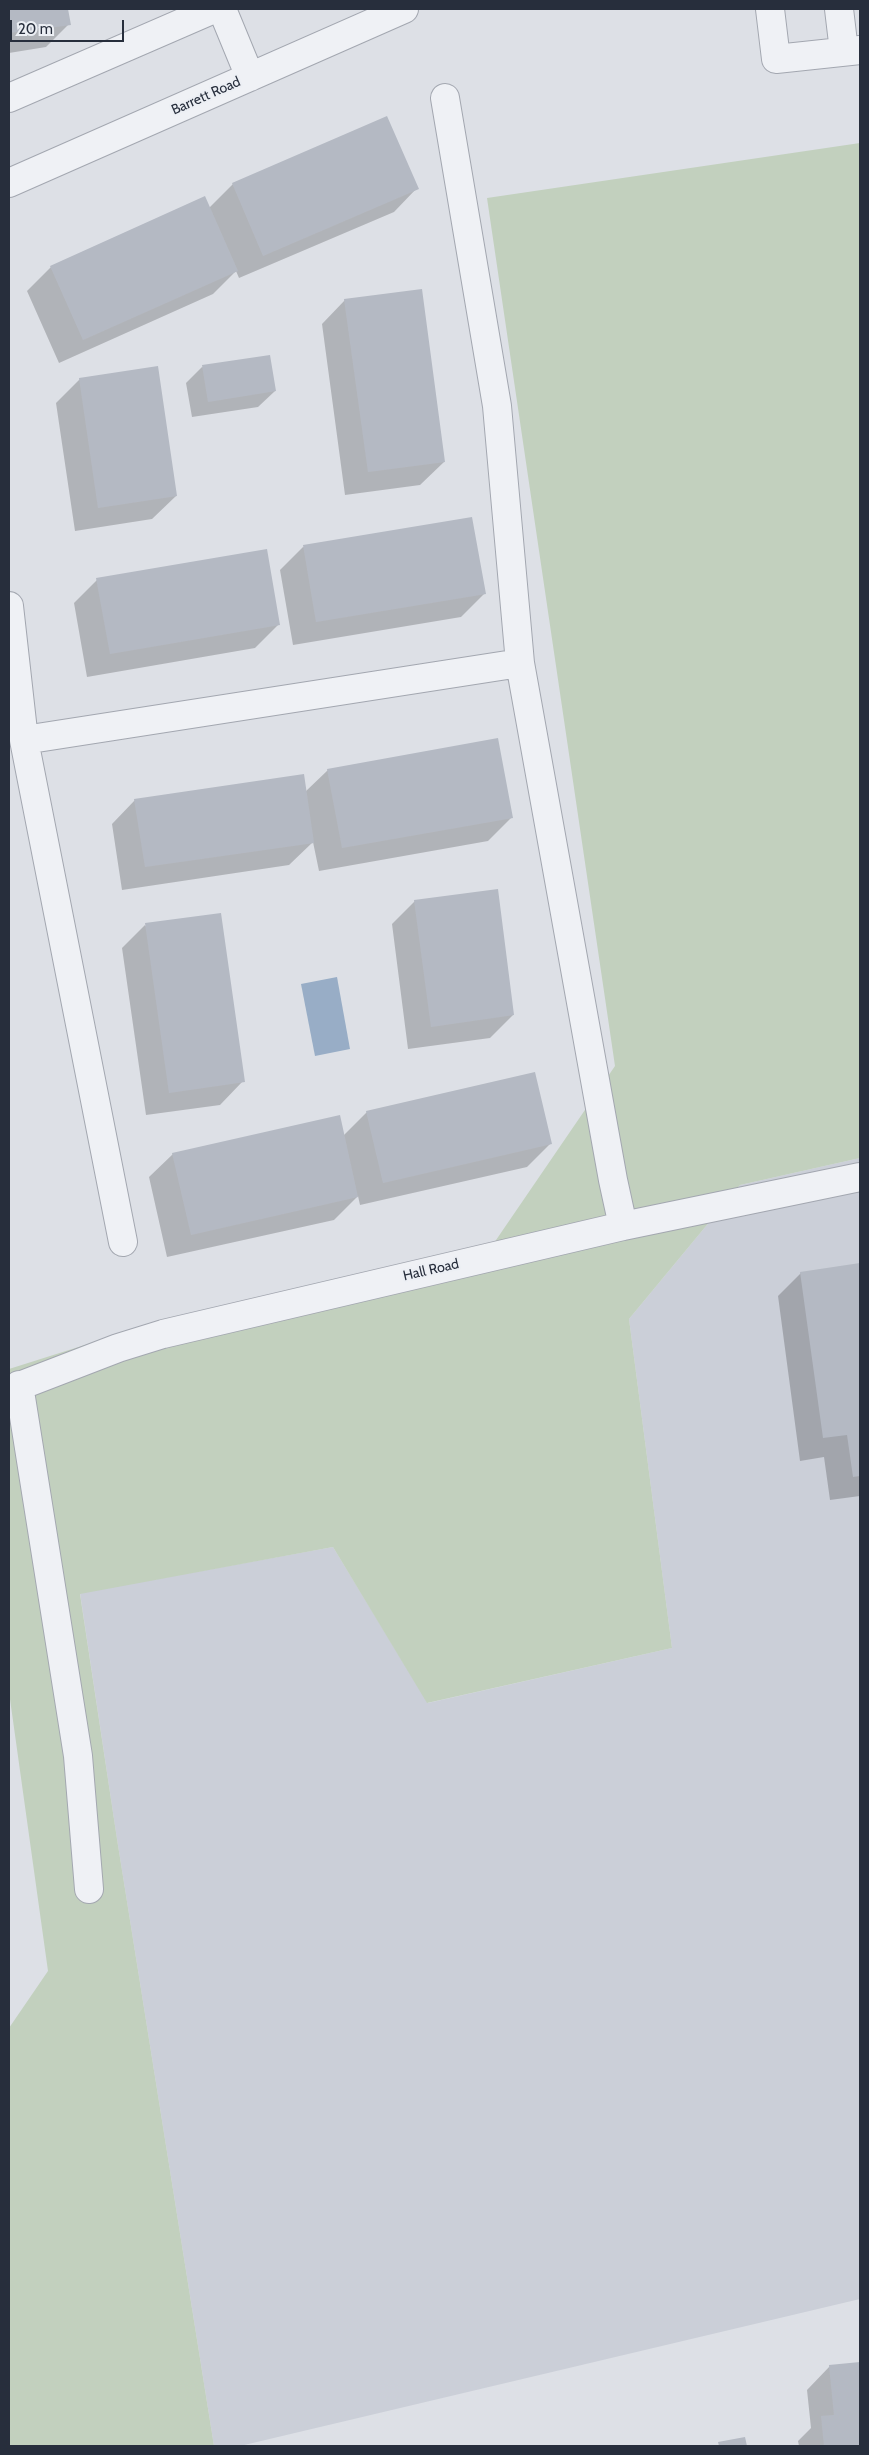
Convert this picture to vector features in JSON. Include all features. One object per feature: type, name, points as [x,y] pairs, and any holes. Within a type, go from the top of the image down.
[{"type":"street","points":[[9,98],[214,9]]},
{"type":"street","points":[[222,9],[250,76]]},
{"type":"street","name":"Barrett Road","points":[[9,183],[404,9]]},
{"type":"street","points":[[770,9],[776,59],[852,50],[839,9]]},
{"type":"street","points":[[445,98],[497,406],[520,663],[613,1180],[624,1226]]},
{"type":"street","points":[[9,606],[24,740],[123,1242]]},
{"type":"street","points":[[24,740],[520,663]]},
{"type":"street","name":"Hall Road","points":[[14,1387],[118,1348],[163,1334],[624,1226],[860,1177]]},
{"type":"street","points":[[14,1387],[78,1756],[89,1889]]},
{"type":"shaded area","points":[[860,1158],[860,2299],[240,2446],[214,2446],[117,1839],[80,1593],[333,1547],[428,1703],[672,1648],[629,1319],[740,1185]]},
{"type":"green space","points":[[860,143],[860,1158],[740,1185],[629,1319],[672,1648],[427,1703],[333,1547],[80,1594],[117,1839],[214,2446],[9,2446],[9,2028],[48,1971],[9,1692],[9,1369],[88,1344],[494,1243],[615,1066],[487,198]]},
{"type":"water","points":[[337,977],[350,1049],[315,1056],[301,984]]},
{"type":"building","points":[[9,9],[68,9],[71,25],[9,33]]},
{"type":"building","points":[[387,116],[419,189],[263,256],[232,183]]},
{"type":"building","points":[[205,196],[238,271],[83,340],[50,266]]},
{"type":"building","points":[[422,289],[445,462],[368,472],[344,299]]},
{"type":"building","points":[[270,355],[276,391],[208,402],[202,365]]},
{"type":"building","points":[[158,366],[177,496],[98,508],[79,378]]},
{"type":"building","points":[[472,517],[486,594],[316,622],[303,545]]},
{"type":"building","points":[[267,549],[280,625],[110,654],[96,578]]},
{"type":"building","points":[[498,738],[513,818],[342,848],[327,769]]},
{"type":"building","points":[[304,774],[314,843],[145,867],[134,799]]},
{"type":"building","points":[[498,889],[514,1015],[431,1027],[414,900]]},
{"type":"building","points":[[221,913],[245,1082],[169,1093],[145,923]]},
{"type":"building","points":[[535,1072],[552,1144],[383,1183],[366,1111]]},
{"type":"building","points":[[340,1115],[358,1197],[191,1235],[172,1153]]},
{"type":"building","points":[[860,1263],[860,1476],[853,1477],[847,1435],[823,1438],[800,1272]]},
{"type":"building","points":[[860,2362],[860,2446],[824,2446],[821,2416],[834,2415],[829,2365]]},
{"type":"building","points":[[745,2437],[747,2446],[719,2446],[718,2442]]}]
